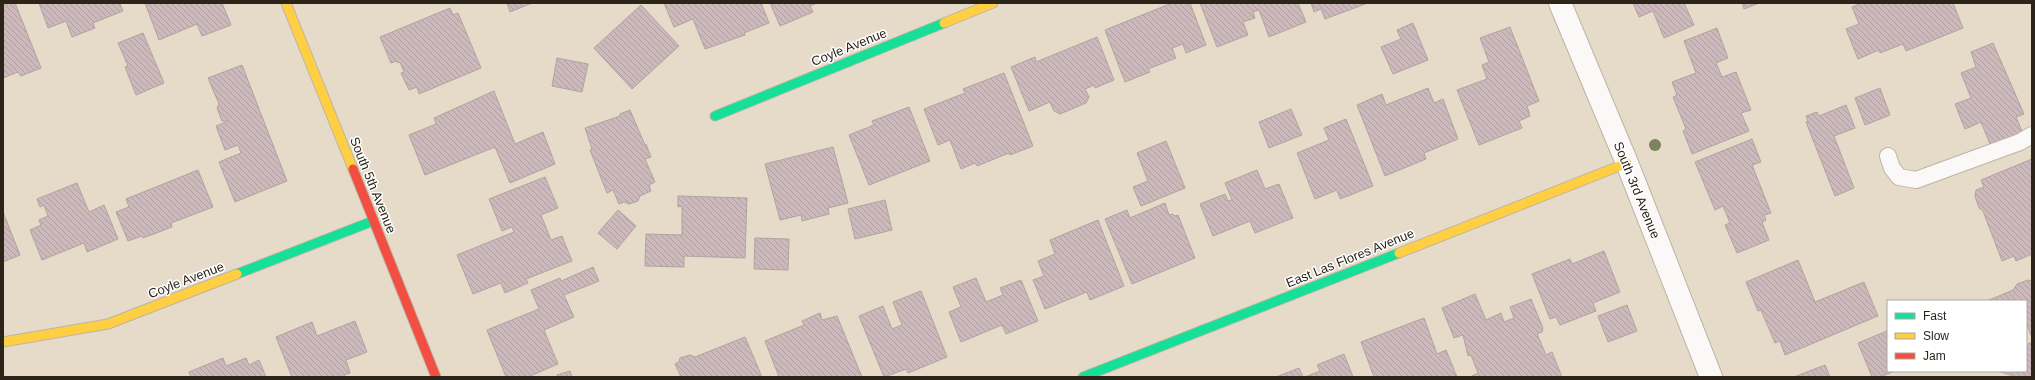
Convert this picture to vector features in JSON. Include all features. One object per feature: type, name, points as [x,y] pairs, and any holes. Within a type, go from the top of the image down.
[{"type":"street","name":"South 5th Avenue","points":[[286,3],[436,377]]},
{"type":"street","name":"Coyle Avenue","points":[[715,116],[993,3]]},
{"type":"street","name":"South 3rd Avenue","points":[[1560,3],[1627,162],[1711,377]]},
{"type":"street","name":"East Las Flores Avenue","points":[[1083,377],[1627,162]]},
{"type":"street","name":"Coyle Avenue","points":[[3,342],[108,324],[373,221]]},
{"type":"lane","points":[[1888,156],[1892,168],[1899,177],[1916,180],[2020,142],[2032,135]]},
{"type":"building","points":[[9,3],[15,3],[41,68],[21,76],[18,72],[3,78],[3,6]]},
{"type":"building","points":[[39,3],[122,3],[120,4],[123,11],[93,23],[95,28],[72,37],[66,21],[48,28]]},
{"type":"building","points":[[145,3],[222,3],[231,25],[202,36],[197,24],[159,40]]},
{"type":"building","points":[[507,3],[532,3],[510,12]]},
{"type":"building","points":[[664,3],[761,3],[769,23],[744,33],[745,35],[705,49],[693,19],[674,27]]},
{"type":"building","points":[[770,3],[817,3],[810,6],[813,12],[780,26]]},
{"type":"building","points":[[1172,3],[1190,3],[1206,45],[1186,53],[1183,44],[1172,48],[1176,58],[1148,69],[1150,72],[1125,82],[1105,30]]},
{"type":"building","points":[[1200,3],[1298,3],[1306,22],[1269,37],[1259,10],[1253,12],[1255,18],[1243,22],[1248,35],[1217,47]]},
{"type":"building","points":[[1311,3],[1368,3],[1325,19],[1321,9],[1314,12]]},
{"type":"building","points":[[1633,3],[1684,3],[1694,25],[1664,38],[1653,11],[1639,17]]},
{"type":"building","points":[[1742,3],[1759,3],[1744,9]]},
{"type":"building","points":[[1856,3],[1953,3],[1963,28],[1906,51],[1903,44],[1880,53],[1879,50],[1858,59],[1846,29],[1859,24],[1852,7],[1857,5]]},
{"type":"building","points":[[641,5],[679,46],[632,89],[594,48]]},
{"type":"building","points":[[450,8],[453,15],[458,13],[481,68],[419,94],[417,87],[409,90],[401,73],[404,72],[400,62],[398,63],[397,61],[391,63],[380,37]]},
{"type":"building","points":[[1413,23],[1428,60],[1393,74],[1381,47],[1401,39],[1397,30]]},
{"type":"building","points":[[1510,27],[1539,101],[1527,106],[1530,116],[1519,121],[1522,128],[1479,145],[1457,90],[1487,79],[1482,65],[1489,62],[1480,38]]},
{"type":"building","points":[[1717,28],[1728,58],[1716,63],[1722,77],[1736,72],[1751,110],[1741,113],[1749,131],[1692,154],[1683,131],[1686,129],[1673,97],[1677,95],[1672,82],[1696,73],[1684,41]]},
{"type":"building","points":[[143,33],[164,83],[136,95],[125,67],[128,66],[118,43]]},
{"type":"building","points":[[1097,37],[1114,80],[1095,88],[1094,85],[1085,89],[1089,97],[1086,103],[1060,114],[1054,111],[1050,102],[1029,111],[1011,67],[1035,57],[1036,62]]},
{"type":"building","points":[[1993,43],[2024,114],[2016,117],[2024,136],[1992,149],[1981,122],[1965,129],[1955,104],[1971,98],[1961,73],[1976,67],[1971,52]]},
{"type":"building","points":[[557,58],[588,64],[582,92],[552,86]]},
{"type":"building","points":[[242,65],[287,181],[235,202],[219,162],[241,153],[238,145],[225,150],[216,126],[228,121],[222,121],[217,108],[219,104],[208,78]]},
{"type":"building","points":[[1004,73],[1033,146],[1010,155],[1009,153],[977,166],[975,163],[961,169],[950,140],[938,145],[924,109],[965,93],[963,89]]},
{"type":"building","points":[[1428,88],[1434,103],[1443,99],[1458,139],[1424,153],[1426,159],[1385,176],[1357,105],[1382,94],[1386,105]]},
{"type":"building","points":[[1880,88],[1890,115],[1865,125],[1855,98]]},
{"type":"building","points":[[494,91],[515,144],[543,132],[555,164],[510,183],[495,147],[425,175],[409,135],[436,124],[434,118]]},
{"type":"building","points":[[1846,105],[1855,128],[1834,136],[1854,188],[1835,196],[1806,122],[1808,121],[1806,116],[1817,112],[1819,116]]},
{"type":"building","points":[[909,107],[930,161],[869,185],[849,135],[874,125],[872,121]]},
{"type":"building","points":[[1291,109],[1302,135],[1269,148],[1259,122]]},
{"type":"building","points":[[630,110],[651,157],[645,159],[655,182],[649,185],[651,191],[640,196],[638,201],[629,204],[624,202],[619,204],[613,190],[607,193],[590,150],[592,149],[585,128],[620,116],[620,114]]},
{"type":"building","points":[[1346,119],[1373,186],[1340,199],[1337,190],[1315,199],[1297,153],[1329,140],[1324,128]]},
{"type":"building","points":[[1752,139],[1761,162],[1752,165],[1771,213],[1764,215],[1766,220],[1762,222],[1769,240],[1737,253],[1725,225],[1730,223],[1723,206],[1715,210],[1695,162]]},
{"type":"building","points":[[1166,141],[1185,188],[1141,206],[1133,187],[1148,181],[1137,153]]},
{"type":"building","points":[[833,147],[848,203],[828,208],[829,214],[802,221],[801,215],[780,220],[765,164]]},
{"type":"building","points":[[2032,159],[2032,254],[2016,261],[2014,256],[2002,261],[1983,211],[1979,208],[1975,196],[1976,190],[1984,187],[1981,180]]},
{"type":"building","points":[[198,170],[213,207],[171,223],[172,227],[143,238],[142,236],[128,241],[116,212],[129,207],[126,199]]},
{"type":"building","points":[[1257,170],[1265,189],[1279,184],[1293,218],[1255,233],[1250,221],[1213,236],[1200,204],[1225,194],[1228,201],[1232,200],[1225,183]]},
{"type":"building","points":[[545,177],[558,208],[541,215],[551,240],[562,236],[572,261],[526,279],[528,283],[505,293],[501,283],[473,294],[457,255],[514,232],[512,227],[502,231],[489,199]]},
{"type":"building","points":[[77,183],[89,212],[104,205],[118,239],[87,252],[84,243],[42,260],[30,230],[41,225],[39,220],[48,216],[44,205],[40,207],[37,199]]},
{"type":"building","points":[[678,196],[747,198],[745,258],[684,256],[684,267],[645,266],[646,234],[682,235],[682,206],[678,207]]},
{"type":"building","points":[[885,200],[892,230],[855,239],[848,209]]},
{"type":"building","points":[[1165,203],[1169,215],[1178,215],[1195,258],[1132,284],[1105,219],[1127,210],[1130,218]]},
{"type":"building","points":[[618,210],[636,226],[617,249],[598,233]]},
{"type":"building","points":[[3,212],[20,255],[3,262]]},
{"type":"building","points":[[1098,220],[1124,286],[1090,300],[1087,292],[1045,309],[1033,280],[1044,276],[1038,261],[1055,254],[1050,240]]},
{"type":"building","points":[[755,238],[789,239],[788,270],[754,269]]},
{"type":"building","points":[[1604,251],[1620,292],[1593,303],[1596,311],[1560,325],[1556,317],[1550,319],[1532,274],[1570,259],[1572,264]]},
{"type":"building","points":[[1798,260],[1815,302],[1864,282],[1878,316],[1785,355],[1780,341],[1775,343],[1761,310],[1758,311],[1746,282]]},
{"type":"building","points":[[593,267],[599,281],[564,295],[574,317],[544,330],[558,364],[528,377],[506,377],[487,330],[539,309],[531,290],[560,278],[561,281]]},
{"type":"building","points":[[976,278],[986,302],[1003,295],[1000,288],[1021,280],[1038,321],[1006,334],[1002,325],[961,342],[949,312],[961,307],[953,287]]},
{"type":"building","points":[[2028,280],[2032,281],[2032,338],[2027,325],[2027,300],[1989,300],[2013,290],[2017,284]]},
{"type":"building","points":[[921,291],[947,357],[908,373],[906,369],[884,377],[859,316],[883,306],[892,329],[902,325],[893,302]]},
{"type":"building","points":[[1475,294],[1486,320],[1501,313],[1504,322],[1514,318],[1510,307],[1531,299],[1543,328],[1542,332],[1537,334],[1546,355],[1552,352],[1562,377],[1470,377],[1478,373],[1471,355],[1468,356],[1463,335],[1454,338],[1442,308]]},
{"type":"building","points":[[1627,305],[1637,331],[1608,342],[1598,316]]},
{"type":"building","points":[[820,313],[822,320],[837,316],[862,377],[779,377],[765,341],[804,325],[802,321]]},
{"type":"building","points":[[1424,318],[1437,354],[1446,350],[1457,377],[1374,377],[1361,342]]},
{"type":"building","points":[[355,321],[367,352],[346,360],[350,373],[344,375],[345,377],[292,377],[276,337],[312,322],[317,336]]},
{"type":"building","points":[[1887,331],[1887,372],[1892,372],[1880,377],[1872,377],[1858,343]]},
{"type":"building","points":[[745,337],[762,377],[681,377],[675,364],[679,362],[680,358],[690,355],[695,357]]},
{"type":"building","points":[[2032,342],[2032,377],[2011,377],[2010,375],[2001,372],[2027,372],[2027,344]]},
{"type":"building","points":[[1344,354],[1353,377],[1305,377],[1320,371],[1317,365]]},
{"type":"building","points":[[223,358],[226,366],[246,358],[249,365],[259,360],[266,377],[191,377],[189,372]]},
{"type":"building","points":[[1825,365],[1830,377],[1794,377]]},
{"type":"building","points":[[1299,368],[1303,377],[1276,377]]},
{"type":"building","points":[[570,371],[572,377],[558,377],[557,375]]},
{"type":"traffic: fast","points":[[715,116],[944,23]]},
{"type":"traffic: fast","points":[[237,274],[373,221]]},
{"type":"traffic: fast","points":[[1083,377],[1399,253]]},
{"type":"traffic: slow","points":[[286,3],[353,169]]},
{"type":"traffic: slow","points":[[944,23],[993,3]]},
{"type":"traffic: slow","points":[[1399,253],[1627,163]]},
{"type":"traffic: slow","points":[[3,342],[108,324],[237,274]]},
{"type":"traffic: jam","points":[[353,169],[436,377]]}]
